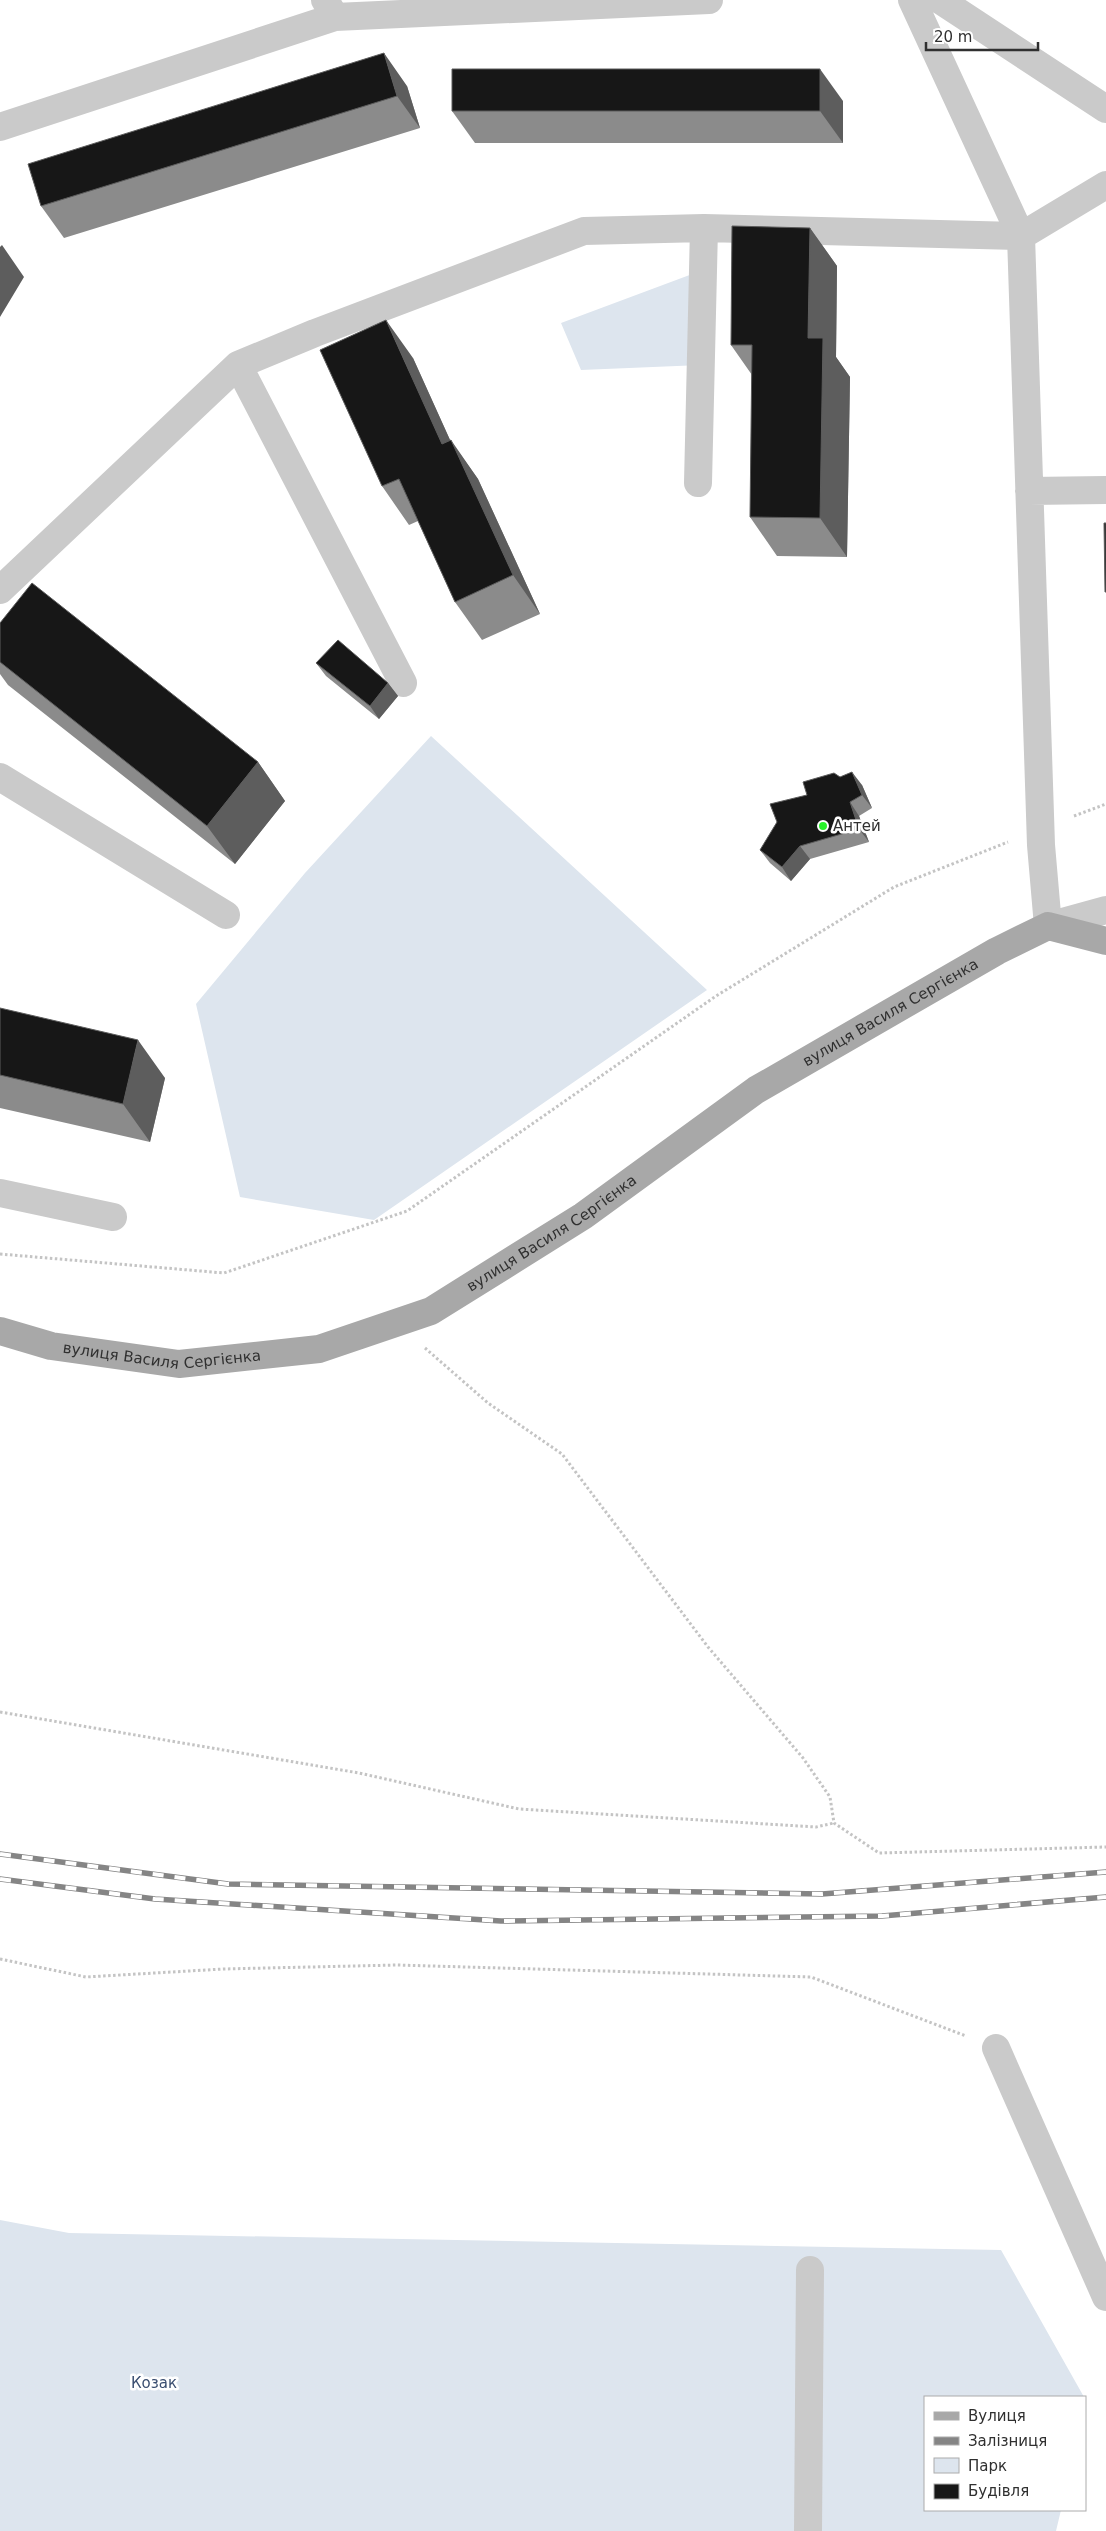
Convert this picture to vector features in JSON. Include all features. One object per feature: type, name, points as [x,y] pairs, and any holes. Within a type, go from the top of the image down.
[{"type":"main road","points":[[1048,926],[1106,941]]},
{"type":"main road","name":"вулиця Василя Сергієнка","points":[[0,1331],[51,1346],[179,1364],[318,1349],[431,1311],[583,1216],[756,1090],[997,951],[1048,926]]},
{"type":"street","points":[[0,128],[330,8],[709,0]]},
{"type":"street","points":[[912,0],[1021,236],[1041,829],[1048,926]]},
{"type":"street","points":[[940,0],[1106,109]]},
{"type":"street","points":[[0,590],[238,366],[315,333],[584,231],[704,228],[1021,236],[1106,185]]},
{"type":"street","points":[[698,483],[704,228]]},
{"type":"street","points":[[238,366],[403,684]]},
{"type":"street","points":[[1029,491],[1106,490]]},
{"type":"street","points":[[0,777],[226,915]]},
{"type":"street","name":"вулиця Василя Сергієнка","points":[[1048,926],[1106,910]]},
{"type":"street","points":[[0,1193],[113,1217]]},
{"type":"street","points":[[996,2048],[1106,2297]]},
{"type":"street","points":[[808,2531],[810,2270]]},
{"type":"path","points":[[0,1254],[224,1273],[407,1211],[716,996],[894,887],[1106,804]]},
{"type":"path","points":[[424,1348],[488,1403],[562,1454],[708,1647],[803,1758],[830,1797],[834,1823]]},
{"type":"path","points":[[0,1712],[359,1772],[519,1809],[816,1827],[834,1823],[878,1853],[1106,1847]]},
{"type":"path","points":[[0,1959],[86,1977],[223,1969],[397,1965],[811,1977],[996,2048]]},
{"type":"green space","points":[[703,270],[701,365],[581,370],[561,323]]},
{"type":"green space","points":[[431,736],[707,990],[374,1220],[240,1197],[196,1004],[305,873]]},
{"type":"green space","name":"Козак","points":[[0,2220],[69,2233],[1001,2250],[1083,2396],[924,2396],[924,2511],[1061,2511],[1056,2531],[0,2531]]},
{"type":"building","points":[[384,53],[397,96],[41,206],[28,164]]},
{"type":"building","points":[[452,69],[820,69],[820,111],[452,111]]},
{"type":"building","points":[[732,226],[810,228],[808,338],[823,338],[820,518],[750,517],[752,345],[731,345]]},
{"type":"building","points":[[386,320],[442,444],[451,440],[513,575],[455,602],[399,479],[382,486],[320,350]]},
{"type":"building","points":[[1104,523],[1106,523],[1106,592],[1105,592]]},
{"type":"building","points":[[32,583],[258,762],[207,826],[0,662],[0,623]]},
{"type":"building","points":[[338,640],[388,683],[370,706],[316,663]]},
{"type":"building","name":"Антей","points":[[852,772],[862,795],[850,802],[859,829],[800,846],[782,867],[760,850],[777,822],[770,804],[807,795],[803,782],[834,773],[840,777]]},
{"type":"building","points":[[0,1008],[138,1040],[123,1104],[0,1075]]},
{"type":"railway","points":[[0,1854],[228,1884],[822,1894],[1106,1872]]},
{"type":"railway","points":[[0,1879],[155,1899],[501,1921],[882,1916],[1106,1897]]},
{"type":"place","name":"Антей","points":[[823,826]]}]
